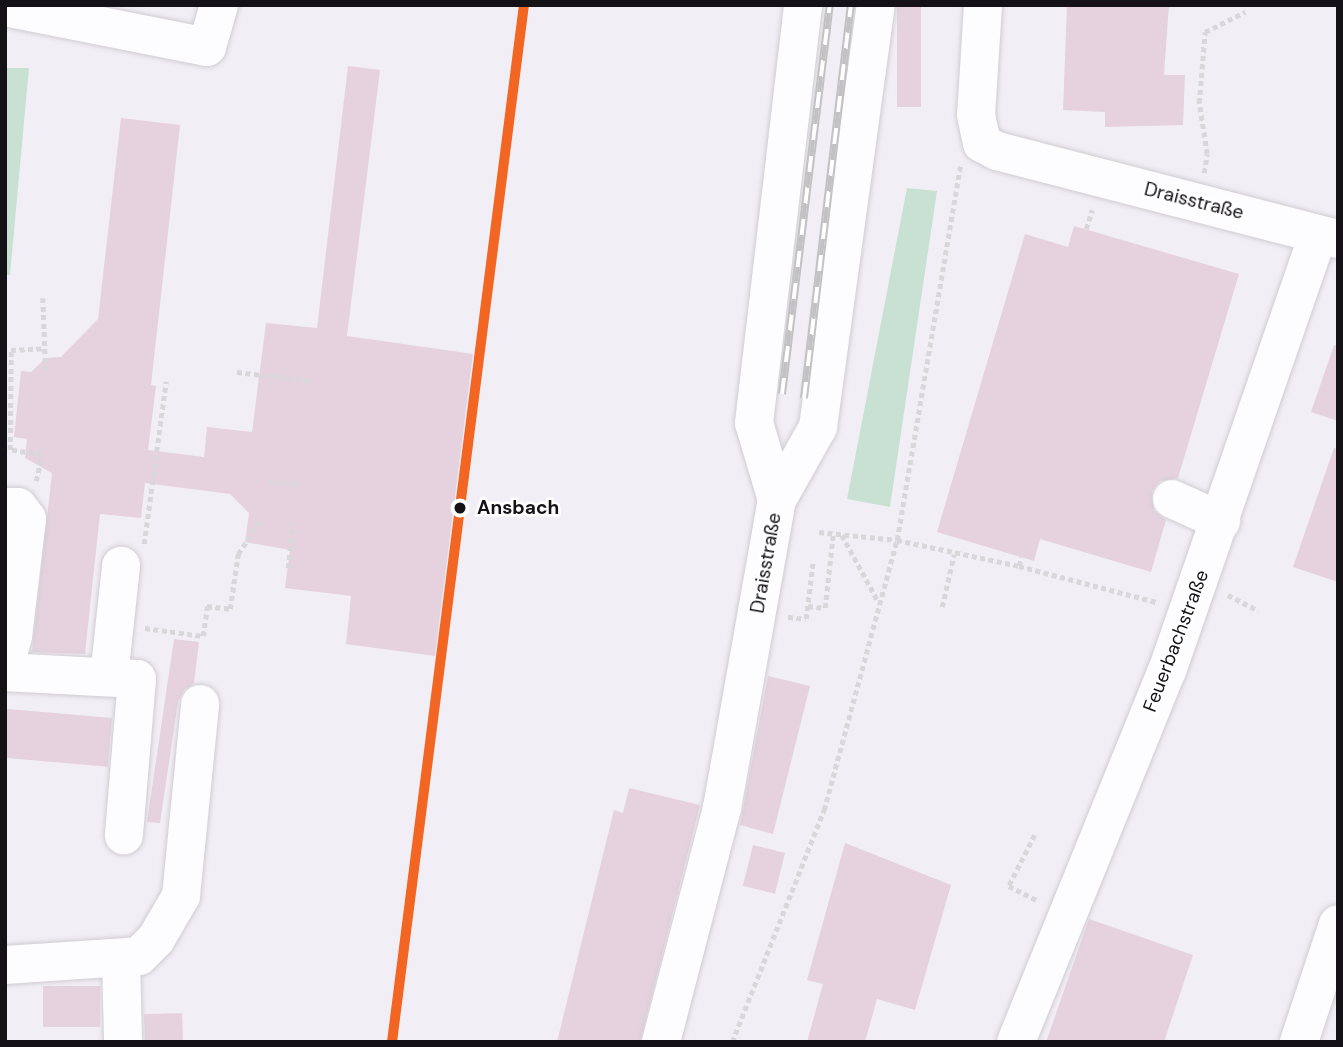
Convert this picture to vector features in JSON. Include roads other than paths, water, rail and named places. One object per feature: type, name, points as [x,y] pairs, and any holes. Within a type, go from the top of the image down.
[{"type":"street","points":[[5,7],[207,47],[219,5]]},
{"type":"street","points":[[777,500],[754,424],[803,5]]},
{"type":"street","name":"Draisstraße","points":[[661,1042],[722,808],[777,500],[818,427],[876,5]]},
{"type":"street","name":"Draisstraße","points":[[983,5],[976,116],[982,143],[997,151],[1199,201],[1328,237]]},
{"type":"street","name":"Feuerbachstraße","points":[[1016,1042],[1189,611],[1328,237]]},
{"type":"street","points":[[1172,499],[1221,521]]},
{"type":"street","points":[[5,507],[18,507],[27,519],[5,666]]},
{"type":"street","points":[[109,677],[114,625],[132,556]]},
{"type":"street","points":[[5,672],[137,679],[124,835]]},
{"type":"street","points":[[5,965],[139,956],[148,948],[181,896],[200,704]]},
{"type":"street","points":[[1299,1042],[1338,924]]},
{"type":"street","points":[[121,957],[123,1042]]},
{"type":"railway","points":[[782,394],[830,5]]},
{"type":"railway","points":[[804,398],[851,5]]},
{"type":"place","name":"Ansbach","points":[[460,508]]}]
